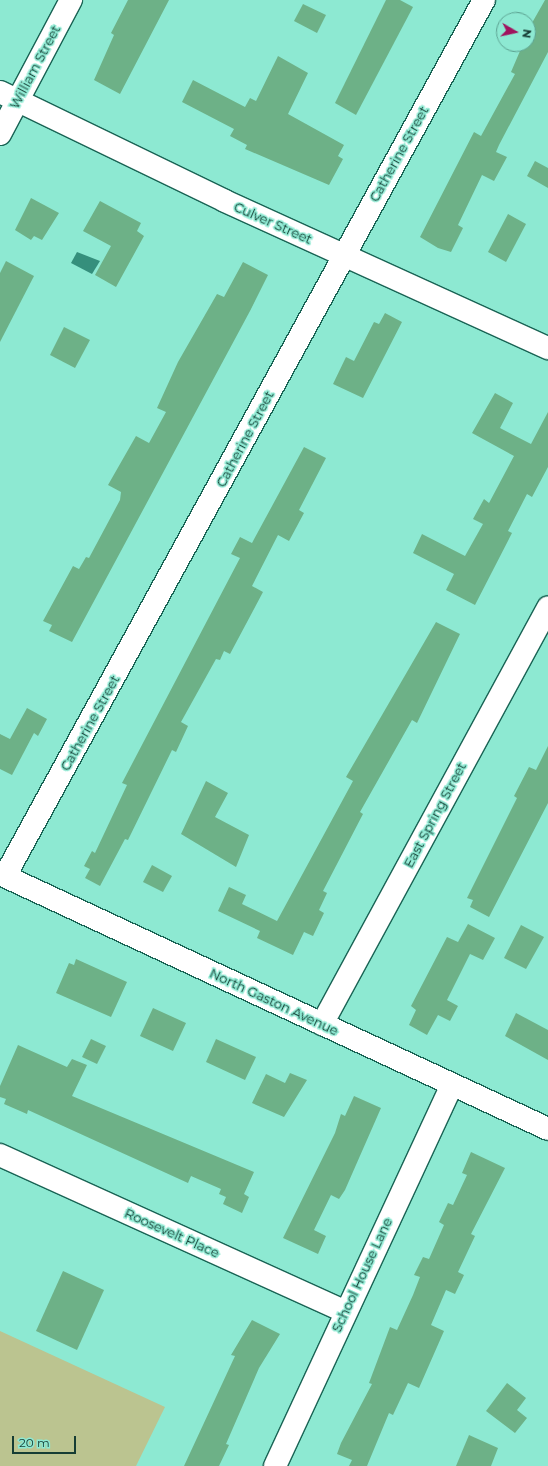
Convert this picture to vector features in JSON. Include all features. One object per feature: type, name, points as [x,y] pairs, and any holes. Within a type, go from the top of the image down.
[{"type":"street","name":"William Street","points":[[0,134],[9,96],[71,0]]},
{"type":"street","name":"Catherine Street","points":[[2,875],[484,0]]},
{"type":"street","name":"Culver Street","points":[[9,96],[344,255],[548,348]]},
{"type":"street","name":"East Spring Street","points":[[322,1024],[548,607]]},
{"type":"street","name":"North Gaston Avenue","points":[[2,875],[548,1130]]},
{"type":"street","name":"School House Lane","points":[[275,1466],[344,1311],[452,1085]]},
{"type":"street","name":"Roosevelt Place","points":[[0,1155],[344,1311]]},
{"type":"green space","points":[[0,1331],[165,1407],[136,1466],[0,1466]]},
{"type":"water","points":[[77,252],[100,261],[92,274],[71,263]]},
{"type":"building","points":[[128,0],[169,0],[120,94],[94,80],[114,35],[111,33]]},
{"type":"building","points":[[386,0],[400,0],[413,7],[356,115],[335,103]]},
{"type":"building","points":[[545,0],[548,0],[548,52],[496,152],[507,157],[494,181],[482,175],[458,225],[463,228],[451,252],[438,248],[420,237],[474,132],[481,136],[515,74],[511,72],[520,52],[536,52],[536,16]]},
{"type":"building","points":[[303,4],[326,15],[317,33],[294,21]]},
{"type":"building","points":[[278,56],[308,73],[288,114],[344,145],[338,156],[343,159],[329,185],[245,149],[247,145],[230,136],[234,129],[182,102],[193,80],[245,107],[250,98],[256,101]]},
{"type":"building","points":[[535,161],[548,168],[548,188],[527,176]]},
{"type":"building","points":[[31,198],[59,213],[42,240],[34,236],[31,240],[15,230]]},
{"type":"building","points":[[100,201],[141,223],[137,231],[144,236],[116,287],[95,275],[111,246],[83,231]]},
{"type":"building","points":[[508,214],[526,224],[506,262],[488,252]]},
{"type":"building","points":[[6,261],[34,276],[0,342],[0,273]]},
{"type":"building","points":[[243,262],[268,275],[250,311],[72,642],[49,631],[52,625],[43,621],[73,566],[79,569],[86,557],[89,558],[120,500],[121,492],[108,485],[136,436],[149,443],[166,412],[157,408],[178,362],[217,294],[224,297]]},
{"type":"building","points":[[385,313],[402,322],[363,398],[333,384],[346,357],[354,361],[374,322],[379,324]]},
{"type":"building","points":[[64,327],[90,340],[75,368],[50,355]]},
{"type":"building","points":[[495,393],[513,403],[500,428],[531,444],[548,412],[548,467],[532,497],[527,494],[508,531],[512,533],[475,605],[446,590],[454,574],[413,553],[422,534],[465,556],[483,524],[473,519],[484,499],[489,503],[514,456],[472,433]]},
{"type":"building","points":[[304,447],[326,458],[299,510],[304,513],[289,541],[278,535],[252,586],[263,592],[230,654],[224,651],[220,660],[216,659],[181,722],[188,726],[176,752],[172,750],[128,840],[125,839],[100,886],[85,878],[90,869],[84,866],[92,851],[95,853],[127,785],[122,783],[240,558],[231,554],[240,537],[252,543]]},
{"type":"building","points":[[436,622],[460,634],[417,723],[412,720],[360,812],[363,814],[323,891],[327,893],[319,910],[324,913],[313,936],[304,932],[293,955],[257,938],[260,931],[218,911],[229,887],[246,895],[242,904],[277,921],[353,781],[346,777]]},
{"type":"building","points":[[27,708],[47,719],[38,736],[34,733],[12,775],[0,769],[0,734],[10,739]]},
{"type":"building","points":[[548,746],[548,803],[489,917],[470,907],[473,900],[467,898],[517,798],[514,796],[529,767],[536,770]]},
{"type":"building","points":[[206,781],[228,793],[215,817],[249,835],[236,867],[181,834]]},
{"type":"building","points":[[152,865],[172,876],[163,892],[143,882]]},
{"type":"building","points":[[468,924],[495,938],[483,960],[470,954],[447,1000],[458,1006],[450,1021],[438,1015],[427,1035],[409,1025],[416,1010],[411,1006],[447,937],[458,942]]},
{"type":"building","points":[[521,925],[544,937],[526,969],[504,958]]},
{"type":"building","points":[[76,959],[127,982],[111,1017],[56,993],[69,963],[74,965]]},
{"type":"building","points":[[153,1008],[186,1023],[173,1051],[140,1036]]},
{"type":"building","points":[[516,1013],[548,1030],[548,1060],[505,1036]]},
{"type":"building","points":[[91,1039],[106,1046],[97,1064],[82,1057]]},
{"type":"building","points":[[216,1039],[256,1057],[245,1080],[206,1062]]},
{"type":"building","points":[[18,1045],[67,1067],[72,1059],[87,1065],[72,1096],[254,1172],[244,1194],[249,1197],[242,1213],[223,1204],[226,1197],[219,1194],[221,1189],[191,1176],[188,1183],[28,1110],[27,1114],[4,1104],[6,1099],[0,1097],[0,1086]]},
{"type":"building","points":[[290,1073],[307,1080],[284,1117],[252,1103],[266,1074],[285,1083]]},
{"type":"building","points":[[354,1096],[381,1108],[345,1190],[339,1199],[331,1195],[314,1230],[326,1236],[318,1254],[283,1238],[335,1133],[341,1114],[345,1116]]},
{"type":"building","points":[[471,1152],[505,1168],[471,1234],[475,1236],[458,1272],[464,1275],[455,1294],[446,1290],[431,1325],[444,1331],[419,1388],[408,1383],[393,1415],[389,1413],[367,1466],[349,1466],[352,1460],[337,1454],[341,1443],[372,1384],[369,1383],[390,1327],[397,1330],[413,1295],[420,1277],[414,1275],[423,1257],[429,1259],[444,1225],[439,1222],[448,1203],[453,1205],[467,1175],[462,1173]]},
{"type":"building","points":[[63,1271],[104,1290],[77,1350],[36,1331]]},
{"type":"building","points":[[252,1320],[280,1334],[259,1368],[226,1444],[229,1445],[219,1466],[184,1466],[235,1356],[231,1355]]},
{"type":"building","points":[[507,1383],[526,1398],[517,1410],[527,1418],[515,1433],[486,1411]]},
{"type":"building","points":[[469,1435],[498,1448],[491,1466],[456,1466]]}]
